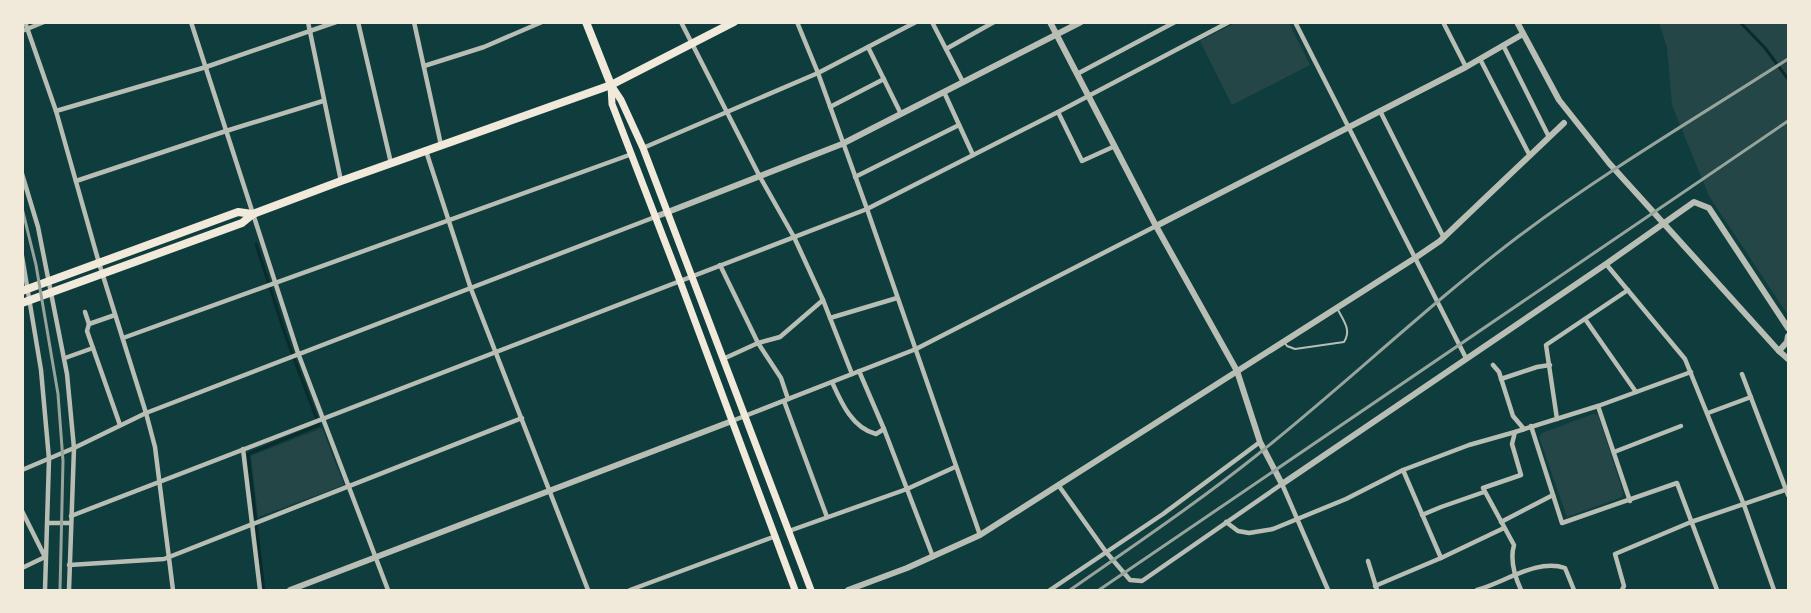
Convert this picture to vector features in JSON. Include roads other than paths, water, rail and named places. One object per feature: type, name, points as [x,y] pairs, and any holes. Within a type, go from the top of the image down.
[{"type":"highway","points":[[586,22],[610,85]]},
{"type":"highway","points":[[27,301],[242,223],[253,214],[341,181],[610,85],[734,22]]},
{"type":"highway","points":[[26,290],[238,212],[253,214]]},
{"type":"main road","points":[[610,85],[621,100],[643,148],[811,591]]},
{"type":"main road","points":[[610,85],[612,104],[795,591]]},
{"type":"street","points":[[25,22],[25,30],[56,111],[155,447],[172,591]]},
{"type":"street","points":[[25,30],[44,22]]},
{"type":"street","points":[[191,22],[298,353],[388,591]]},
{"type":"street","points":[[308,22],[341,181]]},
{"type":"street","points":[[56,111],[206,67],[336,22]]},
{"type":"street","points":[[358,22],[391,163]]},
{"type":"street","points":[[414,22],[441,145]]},
{"type":"street","points":[[424,66],[484,47],[542,22]]},
{"type":"street","points":[[681,22],[760,177],[794,237],[823,300],[852,374]]},
{"type":"street","points":[[797,22],[867,209],[980,535]]},
{"type":"street","points":[[643,148],[818,73],[916,22]]},
{"type":"street","points":[[932,22],[963,82]]},
{"type":"street","points":[[946,49],[994,22]]},
{"type":"street","points":[[1050,22],[1156,226],[1238,371],[1260,442],[1298,519],[1328,591]]},
{"type":"street","points":[[22,470],[146,413],[842,144],[1080,22]]},
{"type":"street","points":[[1077,74],[1175,22]]},
{"type":"street","points":[[1295,22],[1466,358]]},
{"type":"street","points":[[1443,22],[1466,67]]},
{"type":"street","points":[[1517,22],[1559,100],[1609,163],[1788,359]]},
{"type":"street","points":[[71,516],[867,209],[1228,23]]},
{"type":"street","points":[[290,591],[915,349],[1466,67],[1523,34]]},
{"type":"street","points":[[1503,45],[1549,137]]},
{"type":"street","points":[[868,47],[901,114]]},
{"type":"street","points":[[1480,59],[1530,156]]},
{"type":"street","points":[[830,107],[884,79]]},
{"type":"street","points":[[944,92],[973,155]]},
{"type":"street","points":[[76,181],[323,101]]},
{"type":"street","points":[[1380,111],[1444,238]]},
{"type":"street","points":[[1058,112],[1082,161],[1115,147]]},
{"type":"street","points":[[848,591],[933,557],[980,535],[1415,258],[1444,238],[1564,123]]},
{"type":"street","points":[[855,177],[959,125]]},
{"type":"street","points":[[426,151],[471,289],[588,591]]},
{"type":"street","points":[[123,338],[632,154]]},
{"type":"street","points":[[22,174],[38,226],[64,358],[74,448],[69,591]]},
{"type":"street","points":[[1059,486],[1106,552],[1130,580],[1142,581],[1694,202],[1709,208],[1788,328]]},
{"type":"street","points":[[22,256],[27,301],[41,370],[49,459],[45,591]]},
{"type":"street","points":[[1606,264],[1685,359],[1744,505],[1774,591]]},
{"type":"street","points":[[720,266],[758,343],[781,378],[786,400],[827,517]]},
{"type":"street","points":[[1557,419],[1546,345],[1628,290]]},
{"type":"street","points":[[830,318],[897,298]]},
{"type":"street","points":[[723,359],[758,343],[780,337],[823,300]]},
{"type":"street","points":[[85,312],[89,324],[87,331],[120,425]]},
{"type":"street","points":[[89,324],[115,315]]},
{"type":"street","points":[[1585,319],[1635,392]]},
{"type":"street","points":[[1779,351],[1788,336]]},
{"type":"street","points":[[64,358],[93,348]]},
{"type":"street","points":[[1493,365],[1499,372],[1513,416],[1524,429]]},
{"type":"street","points":[[1501,379],[1550,365]]},
{"type":"street","points":[[859,371],[933,557]]},
{"type":"street","points":[[1226,522],[1238,531],[1250,533],[1273,529],[1346,499],[1403,470],[1469,445],[1598,406],[1691,372]]},
{"type":"street","points":[[1622,591],[1624,586],[1615,554],[1691,522],[1788,492],[1742,374]]},
{"type":"street","points":[[832,382],[844,409],[867,431],[876,434],[884,429]]},
{"type":"street","points":[[1708,413],[1750,397]]},
{"type":"street","points":[[1598,406],[1630,501]]},
{"type":"street","points":[[69,565],[164,559],[522,418]]},
{"type":"street","points":[[1531,426],[1562,523],[1677,483],[1717,591]]},
{"type":"street","points":[[1614,452],[1681,426]]},
{"type":"street","points":[[1515,432],[1512,444],[1521,475],[1483,488],[1514,545],[1511,554],[1521,591]]},
{"type":"street","points":[[1050,591],[1162,514],[1260,442]]},
{"type":"street","points":[[243,449],[260,591]]},
{"type":"street","points":[[789,531],[907,489],[955,467]]},
{"type":"street","points":[[1403,470],[1441,558]]},
{"type":"street","points":[[1422,515],[1484,492]]},
{"type":"street","points":[[1501,522],[1553,495]]},
{"type":"street","points":[[22,511],[25,524],[45,557]]},
{"type":"street","points":[[48,523],[71,523]]},
{"type":"street","points":[[1368,561],[1376,588],[1504,528]]},
{"type":"street","points":[[630,591],[776,536]]},
{"type":"street","points":[[22,568],[45,557]]},
{"type":"street","points":[[1477,591],[1531,569],[1554,564],[1565,568],[1574,591]]},
{"type":"lane","points":[[1283,340],[1287,346],[1295,349],[1344,342],[1348,330],[1336,307]]},
{"type":"waterway","points":[[1740,22],[1765,48],[1788,79]]},
{"type":"waterway","points":[[256,244],[286,337],[319,425],[248,454],[264,590]]},
{"type":"railway","points":[[1070,590],[1257,455],[1452,289],[1551,212],[1788,59]]},
{"type":"railway","points":[[1099,590],[1788,121]]},
{"type":"railway","points":[[22,208],[36,265],[58,394],[63,461],[60,590]]}]
